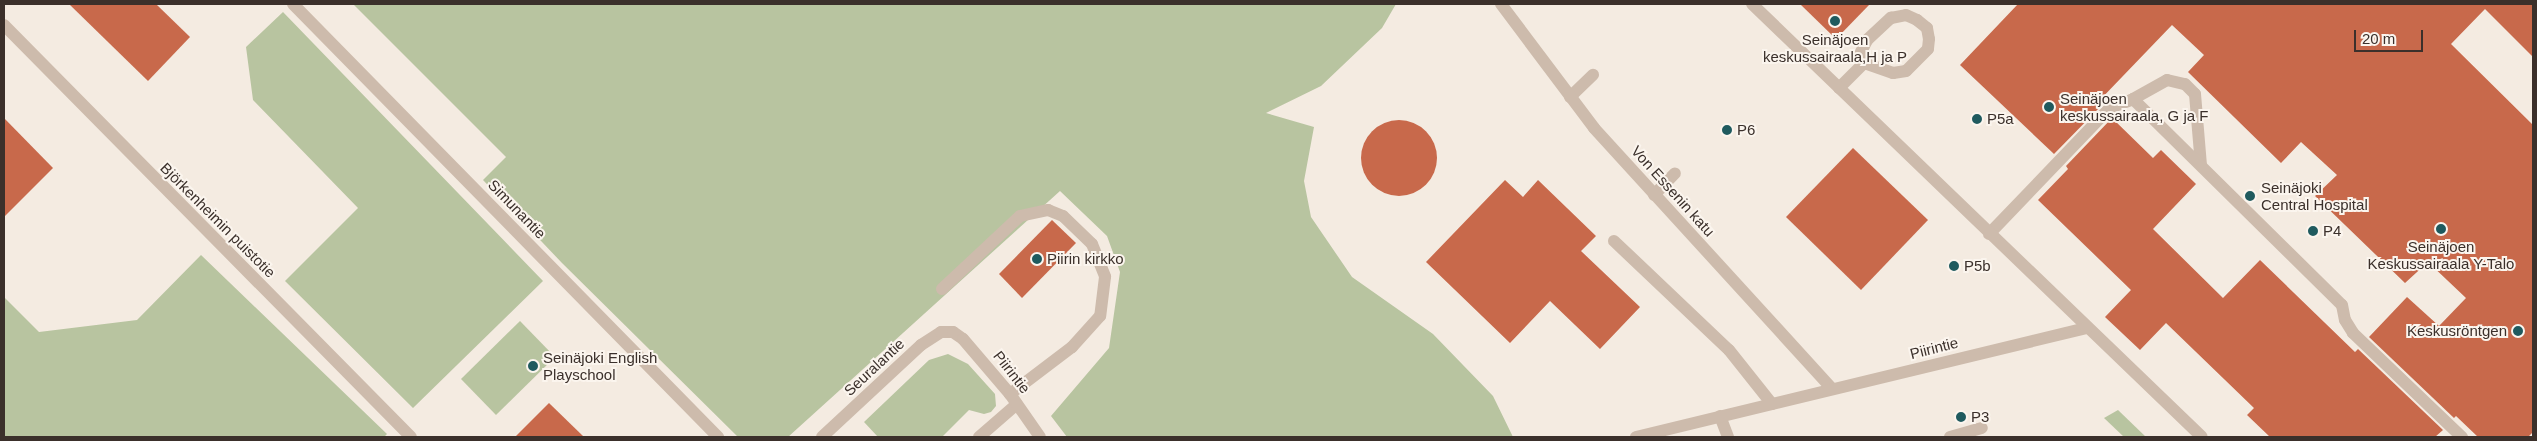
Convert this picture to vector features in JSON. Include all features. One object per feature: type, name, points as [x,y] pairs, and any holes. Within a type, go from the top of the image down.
[{"type":"street","name":"Simunantie","points":[[293,4],[718,437]]},
{"type":"street","name":"Von Essenin katu","points":[[1501,4],[1594,128],[1832,389]]},
{"type":"street","points":[[1752,4],[2086,328],[2202,437]]},
{"type":"street","points":[[1906,15],[1917,20],[1926,28],[1929,39],[1928,49],[1906,71],[1893,73],[1864,63],[1861,52],[1867,40],[1890,18],[1906,15]]},
{"type":"street","name":"Björkenheimin puistotie","points":[[4,25],[411,437]]},
{"type":"street","points":[[1839,88],[1864,63]]},
{"type":"street","points":[[1570,97],[1593,75]]},
{"type":"street","points":[[1989,234],[2110,108],[2133,100],[2167,80],[2185,84],[2195,94],[2201,165]]},
{"type":"street","points":[[2133,100],[2342,305],[2345,320],[2353,333],[2462,437]]},
{"type":"street","points":[[1654,194],[1675,173]]},
{"type":"street","points":[[942,289],[1020,216],[1048,210],[1064,216],[1092,244],[1105,277],[1100,316],[1072,348],[1014,399],[979,437]]},
{"type":"street","points":[[1614,241],[1729,350],[1772,404]]},
{"type":"street","name":"Piirintie","points":[[1636,437],[2086,328]]},
{"type":"street","name":"Seuralantie","points":[[822,437],[921,345],[941,332],[953,332]]},
{"type":"street","name":"Piirintie","points":[[953,332],[979,355],[1014,399],[1040,437]]},
{"type":"street","points":[[1720,416],[1728,437]]},
{"type":"street","points":[[1950,437],[1982,428]]},
{"type":"green space","points":[[353,4],[1396,4],[1382,28],[1321,86],[1266,113],[1314,127],[1304,181],[1311,217],[1352,277],[1433,334],[1493,396],[1513,437],[1067,437],[1051,416],[1109,348],[1120,272],[1107,236],[1060,191],[788,437],[738,437],[562,263],[483,180],[506,157]]},
{"type":"green space","points":[[283,12],[543,281],[413,408],[285,281],[358,208],[253,100],[246,47]]},
{"type":"green space","points":[[201,255],[387,434],[384,437],[4,437],[4,297],[39,332],[137,320]]},
{"type":"green space","points":[[520,321],[555,357],[496,415],[461,379]]},
{"type":"green space","points":[[948,354],[968,364],[995,394],[996,406],[991,412],[984,414],[969,410],[942,437],[878,437],[864,422],[929,360]]},
{"type":"green space","points":[[2118,410],[2146,437],[2124,437],[2104,418]]},
{"type":"building","points":[[69,4],[156,4],[190,37],[148,81]]},
{"type":"building","name":"Seinäjoen keskussairaala,H ja P","points":[[1800,4],[1870,4],[1836,39]]},
{"type":"building","name":"Seinäjoen Keskussairaala Y-Talo","points":[[2018,4],[2533,4],[2533,57],[2485,9],[2451,44],[2533,125],[2533,432],[2528,437],[2478,437],[2456,416],[2454,418],[2369,337],[2407,297],[2439,326],[2466,298],[2428,262],[2405,283],[2315,196],[2337,175],[2301,142],[2281,163],[2188,72],[2204,55],[2172,25],[2097,103],[2100,107],[2054,154],[1960,65]]},
{"type":"building","points":[[4,118],[53,168],[4,217]]},
{"type":"building","points":[[2112,118],[2153,158],[2161,150],[2196,184],[2153,229],[2223,298],[2260,260],[2355,352],[2358,349],[2443,430],[2435,437],[2270,437],[2247,415],[2254,408],[2166,323],[2140,350],[2105,317],[2131,290],[2038,200],[2068,169],[2066,166]]},
{"type":"building","points":[[1392,120],[1406,120],[1420,126],[1431,137],[1437,151],[1434,173],[1426,185],[1406,196],[1392,196],[1378,190],[1367,179],[1361,165],[1361,151],[1367,137],[1378,126]]},
{"type":"building","points":[[1853,148],[1928,220],[1861,290],[1786,217]]},
{"type":"building","points":[[1505,180],[1523,197],[1538,180],[1596,236],[1581,251],[1640,307],[1600,349],[1550,301],[1510,343],[1426,262]]},
{"type":"building","name":"Piirin kirkko","points":[[1052,220],[1076,243],[1022,298],[999,274]]},
{"type":"building","points":[[549,403],[584,437],[515,437]]},
{"type":"place","name":"Seinäjoen keskussairaala,H ja P","points":[[1835,21]]},
{"type":"place","name":"Seinäjoen keskussairaala, G ja F","points":[[2049,107]]},
{"type":"place","name":"P5a","points":[[1977,119]]},
{"type":"place","name":"P6","points":[[1727,130]]},
{"type":"place","name":"Seinäjoki Central Hospital","points":[[2250,196]]},
{"type":"place","name":"Seinäjoen Keskussairaala Y-Talo","points":[[2441,229]]},
{"type":"place","name":"P4","points":[[2313,231]]},
{"type":"place","name":"Piirin kirkko","points":[[1037,259]]},
{"type":"place","name":"P5b","points":[[1954,266]]},
{"type":"place","name":"Keskusröntgen","points":[[2518,331]]},
{"type":"place","name":"Seinäjoki English Playschool","points":[[533,366]]},
{"type":"place","name":"P3","points":[[1961,417]]}]
